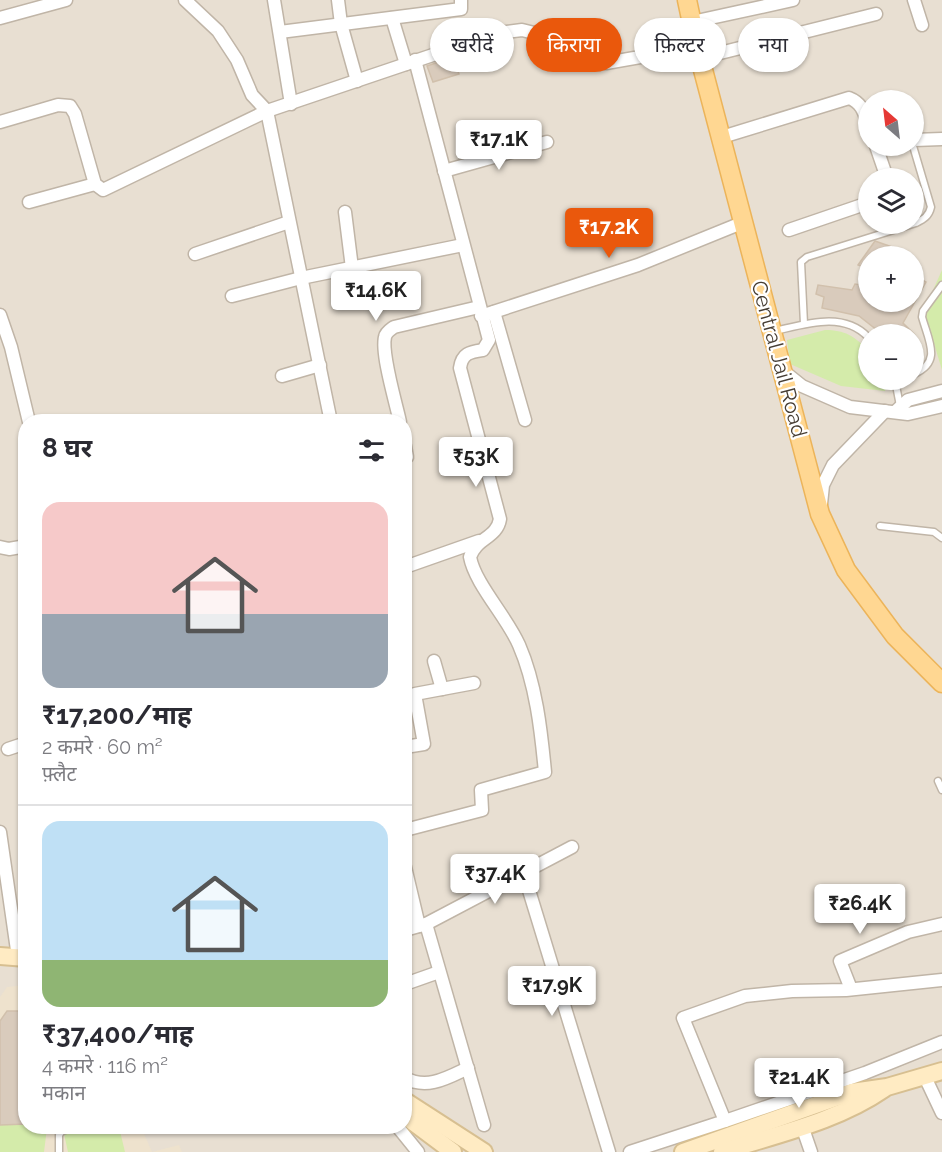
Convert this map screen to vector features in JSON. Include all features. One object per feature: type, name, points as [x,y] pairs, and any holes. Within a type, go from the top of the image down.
[{"type":"main road","name":"Central Jail Road","points":[[687,0],[691,18]]},
{"type":"main road","name":"Central Jail Road","points":[[704,72],[820,514],[846,570],[896,636],[942,683]]},
{"type":"street","points":[[0,18],[66,0]]},
{"type":"street","points":[[185,0],[218,31],[237,60],[252,95],[267,111],[329,414]]},
{"type":"street","points":[[274,0],[291,104]]},
{"type":"street","points":[[338,0],[341,24],[357,81]]},
{"type":"street","points":[[279,32],[461,9],[461,0]]},
{"type":"street","points":[[710,18],[793,0]]},
{"type":"street","points":[[914,0],[922,25]]},
{"type":"street","points":[[726,47],[876,14]]},
{"type":"street","points":[[392,18],[411,62],[444,171],[489,339],[483,350],[467,353],[462,358],[460,368],[500,519],[498,528],[492,535],[412,564]]},
{"type":"street","points":[[0,122],[58,105],[70,106],[75,114],[95,184],[103,190],[267,111],[512,30],[575,43],[606,63],[634,60]]},
{"type":"street","points":[[722,137],[849,98],[858,102]]},
{"type":"street","points":[[924,140],[942,140]]},
{"type":"street","points":[[444,171],[547,142]]},
{"type":"street","points":[[29,202],[95,184]]},
{"type":"street","points":[[789,230],[858,206]]},
{"type":"street","points":[[345,212],[352,268]]},
{"type":"street","points":[[195,254],[289,222]]},
{"type":"street","points":[[398,414],[385,355],[385,336],[394,327],[480,312],[494,312],[638,265],[744,222]]},
{"type":"street","points":[[232,296],[301,278],[463,244]]},
{"type":"street","points":[[494,312],[525,420]]},
{"type":"street","points":[[0,315],[11,347],[27,414]]},
{"type":"street","points":[[282,376],[320,365]]},
{"type":"street","points":[[781,369],[802,386],[841,404],[912,414],[942,406]]},
{"type":"street","points":[[820,514],[823,485],[827,474],[894,410],[908,400],[942,391]]},
{"type":"street","points":[[412,828],[482,810],[481,790],[545,772],[540,724],[520,646],[471,562],[472,551],[480,540]]},
{"type":"street","points":[[0,547],[18,547]]},
{"type":"street","points":[[434,661],[442,689]]},
{"type":"street","points":[[412,746],[424,744],[415,694],[474,683]]},
{"type":"street","points":[[8,749],[18,746]]},
{"type":"street","points":[[0,832],[18,935]]},
{"type":"street","points":[[412,928],[524,874],[572,847]]},
{"type":"street","points":[[524,874],[609,1152]]},
{"type":"street","points":[[412,891],[440,972],[484,1125]]},
{"type":"street","points":[[851,989],[840,961],[908,932],[942,924]]},
{"type":"street","points":[[0,956],[18,958]]},
{"type":"street","points":[[412,982],[440,972]]},
{"type":"street","points":[[725,1120],[683,1018],[745,996],[942,980]]},
{"type":"street","points":[[630,1152],[866,1073],[942,1042]]},
{"type":"street","points":[[412,1082],[434,1083],[468,1068]]},
{"type":"street","points":[[683,1152],[852,1092],[887,1087],[942,1071]]},
{"type":"street","points":[[925,1077],[942,1113]]},
{"type":"street","points":[[722,1152],[860,1105],[887,1087]]},
{"type":"street","points":[[412,1106],[484,1152]]},
{"type":"street","points":[[412,1121],[453,1152]]},
{"type":"street","points":[[802,1126],[811,1152]]},
{"type":"street","points":[[403,1134],[418,1152]]},
{"type":"lane","points":[[804,324],[801,262],[807,257],[916,223],[925,219],[930,213],[931,207],[916,156]]},
{"type":"lane","points":[[924,370],[930,367],[934,354],[922,316],[923,311],[942,285]]},
{"type":"lane","points":[[772,332],[804,324],[839,321],[858,328]]},
{"type":"lane","points":[[894,410],[895,390]]},
{"type":"lane","points":[[880,526],[934,532],[942,538]]},
{"type":"lane","points":[[939,782],[942,790]]},
{"type":"lane","points":[[59,1152],[60,1134]]},
{"type":"shaded area","points":[[0,0],[942,0],[942,1152],[0,1152]]},
{"type":"shaded area","points":[[18,986],[18,1134],[144,1134],[152,1152],[0,1152],[0,997],[7,987]]},
{"type":"shaded area","points":[[179,1145],[182,1152],[152,1152]]},
{"type":"green space","points":[[942,270],[942,370],[925,314]]},
{"type":"green space","points":[[825,330],[838,331],[858,341],[858,388],[841,386],[790,364],[787,340]]},
{"type":"green space","points":[[18,1124],[18,1134],[46,1134],[44,1152],[0,1152],[0,1125]]},
{"type":"green space","points":[[64,1134],[121,1134],[125,1152],[68,1152]]},
{"type":"building","points":[[430,65],[430,72],[458,72],[459,74],[433,82],[427,66]]},
{"type":"building","points":[[875,241],[889,246],[871,246]]},
{"type":"building","points":[[855,284],[858,284],[858,312],[909,312],[904,324],[869,324],[859,316],[822,308],[824,297],[816,294],[818,285],[852,290]]},
{"type":"building","points":[[7,1011],[18,1011],[18,1124],[0,1125],[0,1021]]}]
